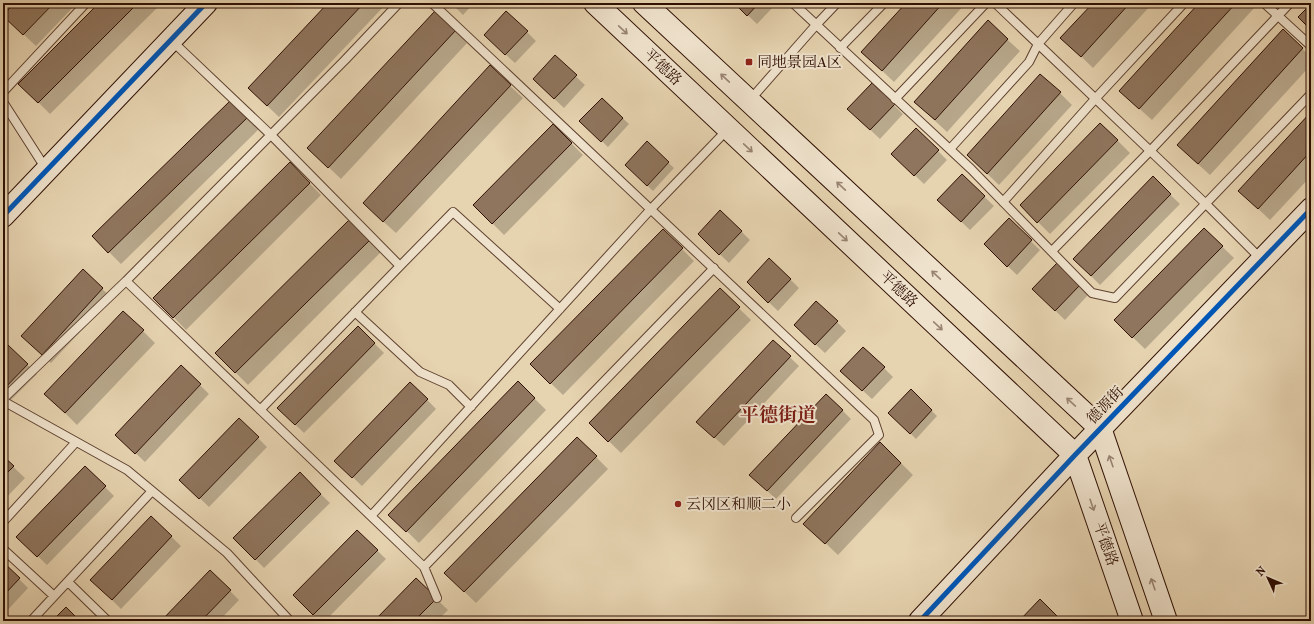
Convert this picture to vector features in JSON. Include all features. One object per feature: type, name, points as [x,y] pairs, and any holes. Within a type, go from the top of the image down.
[{"type":"main road","points":[[3,216],[206,3]]},
{"type":"main road","name":"平德路","points":[[595,3],[1075,455],[1132,621]]},
{"type":"main road","points":[[644,3],[1100,428],[1166,621]]},
{"type":"main road","name":"德源街","points":[[920,621],[1100,428],[1311,208]]},
{"type":"lane","points":[[3,92],[86,3]]},
{"type":"lane","points":[[290,621],[227,553],[127,470],[3,400],[126,281],[399,3]]},
{"type":"lane","points":[[432,3],[874,420],[879,435],[796,518]]},
{"type":"lane","points":[[793,3],[950,150],[1052,251],[1092,293],[1115,298],[1311,94]]},
{"type":"lane","points":[[749,100],[837,3]]},
{"type":"lane","points":[[840,48],[884,3]]},
{"type":"lane","points":[[895,99],[986,3]]},
{"type":"lane","points":[[995,3],[1206,204],[1261,260]]},
{"type":"lane","points":[[950,150],[1029,62],[1038,44],[1074,3]]},
{"type":"lane","points":[[1003,202],[1095,99],[1184,3]]},
{"type":"lane","points":[[1264,3],[1311,46]]},
{"type":"lane","points":[[1052,251],[1150,151],[1290,3]]},
{"type":"lane","points":[[171,40],[271,135],[400,266]]},
{"type":"lane","points":[[3,102],[47,170]]},
{"type":"lane","points":[[371,516],[651,209],[728,129]]},
{"type":"lane","points":[[260,410],[453,212],[560,309]]},
{"type":"lane","points":[[424,567],[714,268]]},
{"type":"lane","points":[[126,281],[424,567],[437,598]]},
{"type":"lane","points":[[355,312],[420,372],[449,385],[471,407]]},
{"type":"lane","points":[[3,522],[76,442]]},
{"type":"lane","points":[[31,621],[152,491]]},
{"type":"lane","points":[[3,549],[54,596]]},
{"type":"lane","points":[[68,582],[108,621]]},
{"type":"building","points":[[14,3],[54,3],[23,35],[3,16]]},
{"type":"building","points":[[99,3],[138,3],[38,103],[18,84]]},
{"type":"building","points":[[328,3],[364,3],[267,106],[248,88]]},
{"type":"building","points":[[734,3],[759,3],[747,16]]},
{"type":"building","points":[[906,3],[943,3],[882,71],[861,52]]},
{"type":"building","points":[[1093,3],[1130,3],[1081,57],[1060,38]]},
{"type":"building","points":[[1199,3],[1236,3],[1139,109],[1119,91]]},
{"type":"building","points":[[1311,4],[1311,30],[1298,17]]},
{"type":"building","points":[[435,11],[456,30],[328,168],[307,148]]},
{"type":"building","points":[[506,11],[528,31],[505,55],[484,35]]},
{"type":"building","points":[[988,20],[1008,39],[935,120],[914,102]]},
{"type":"building","points":[[1283,29],[1303,48],[1198,164],[1177,145]]},
{"type":"building","points":[[555,55],[577,75],[554,99],[533,79]]},
{"type":"building","points":[[490,65],[511,85],[383,222],[363,203]]},
{"type":"building","points":[[1040,74],[1061,92],[987,174],[967,155]]},
{"type":"building","points":[[872,83],[895,104],[870,130],[847,109]]},
{"type":"building","points":[[602,98],[623,118],[601,142],[579,121]]},
{"type":"building","points":[[232,99],[249,116],[108,253],[92,236]]},
{"type":"building","points":[[1311,112],[1311,151],[1258,209],[1238,191]]},
{"type":"building","points":[[1100,123],[1118,140],[1037,223],[1020,205]]},
{"type":"building","points":[[553,124],[572,143],[492,224],[473,205]]},
{"type":"building","points":[[916,128],[939,150],[914,176],[891,154]]},
{"type":"building","points":[[647,141],[669,162],[647,186],[625,165]]},
{"type":"building","points":[[290,162],[310,183],[173,318],[153,298]]},
{"type":"building","points":[[962,174],[985,196],[961,222],[937,200]]},
{"type":"building","points":[[1153,176],[1171,194],[1091,276],[1073,259]]},
{"type":"building","points":[[720,210],[742,231],[719,255],[698,234]]},
{"type":"building","points":[[352,217],[372,238],[235,373],[215,353]]},
{"type":"building","points":[[1009,218],[1032,240],[1007,267],[984,244]]},
{"type":"building","points":[[1204,228],[1223,246],[1132,338],[1114,320]]},
{"type":"building","points":[[663,229],[683,248],[550,384],[530,364]]},
{"type":"building","points":[[769,258],[791,279],[768,303],[747,282]]},
{"type":"building","points":[[1057,263],[1080,285],[1055,311],[1032,289]]},
{"type":"building","points":[[83,269],[103,288],[42,355],[21,336]]},
{"type":"building","points":[[720,288],[740,307],[608,442],[589,423]]},
{"type":"building","points":[[816,301],[838,321],[815,345],[794,325]]},
{"type":"building","points":[[123,311],[144,330],[65,413],[44,394]]},
{"type":"building","points":[[358,326],[375,343],[295,425],[277,408]]},
{"type":"building","points":[[773,340],[791,356],[714,438],[696,422]]},
{"type":"building","points":[[8,345],[28,364],[3,390],[3,350]]},
{"type":"building","points":[[863,347],[885,367],[862,391],[840,371]]},
{"type":"building","points":[[181,365],[201,384],[135,454],[115,435]]},
{"type":"building","points":[[518,381],[535,398],[406,532],[388,515]]},
{"type":"building","points":[[410,382],[428,399],[352,478],[334,461]]},
{"type":"building","points":[[911,389],[932,410],[910,434],[888,413]]},
{"type":"building","points":[[826,394],[843,410],[767,491],[749,475]]},
{"type":"building","points":[[239,418],[259,437],[199,499],[179,480]]},
{"type":"building","points":[[577,437],[597,456],[464,592],[444,573]]},
{"type":"building","points":[[880,442],[901,463],[825,544],[803,524]]},
{"type":"building","points":[[3,456],[14,466],[3,477]]},
{"type":"building","points":[[85,466],[106,486],[37,557],[16,537]]},
{"type":"building","points":[[300,472],[321,494],[255,560],[233,538]]},
{"type":"building","points":[[151,516],[172,536],[112,600],[90,580]]},
{"type":"building","points":[[357,530],[378,550],[313,615],[293,595]]},
{"type":"building","points":[[3,562],[20,578],[3,596]]},
{"type":"building","points":[[210,570],[231,590],[201,621],[161,621]]},
{"type":"building","points":[[416,578],[437,598],[414,621],[374,621]]},
{"type":"building","points":[[1040,599],[1061,620],[1019,621]]},
{"type":"building","points":[[66,607],[80,621],[52,621]]},
{"type":"cycle path","points":[[3,216],[206,3]]},
{"type":"cycle path","points":[[920,621],[1075,455],[1311,209]]},
{"type":"place","name":"同地景园A区","points":[[749,62]]},
{"type":"place","name":"云冈区和顺二小","points":[[678,504]]},
{"type":"district","name":"平德街道","points":[[778,415]]}]
